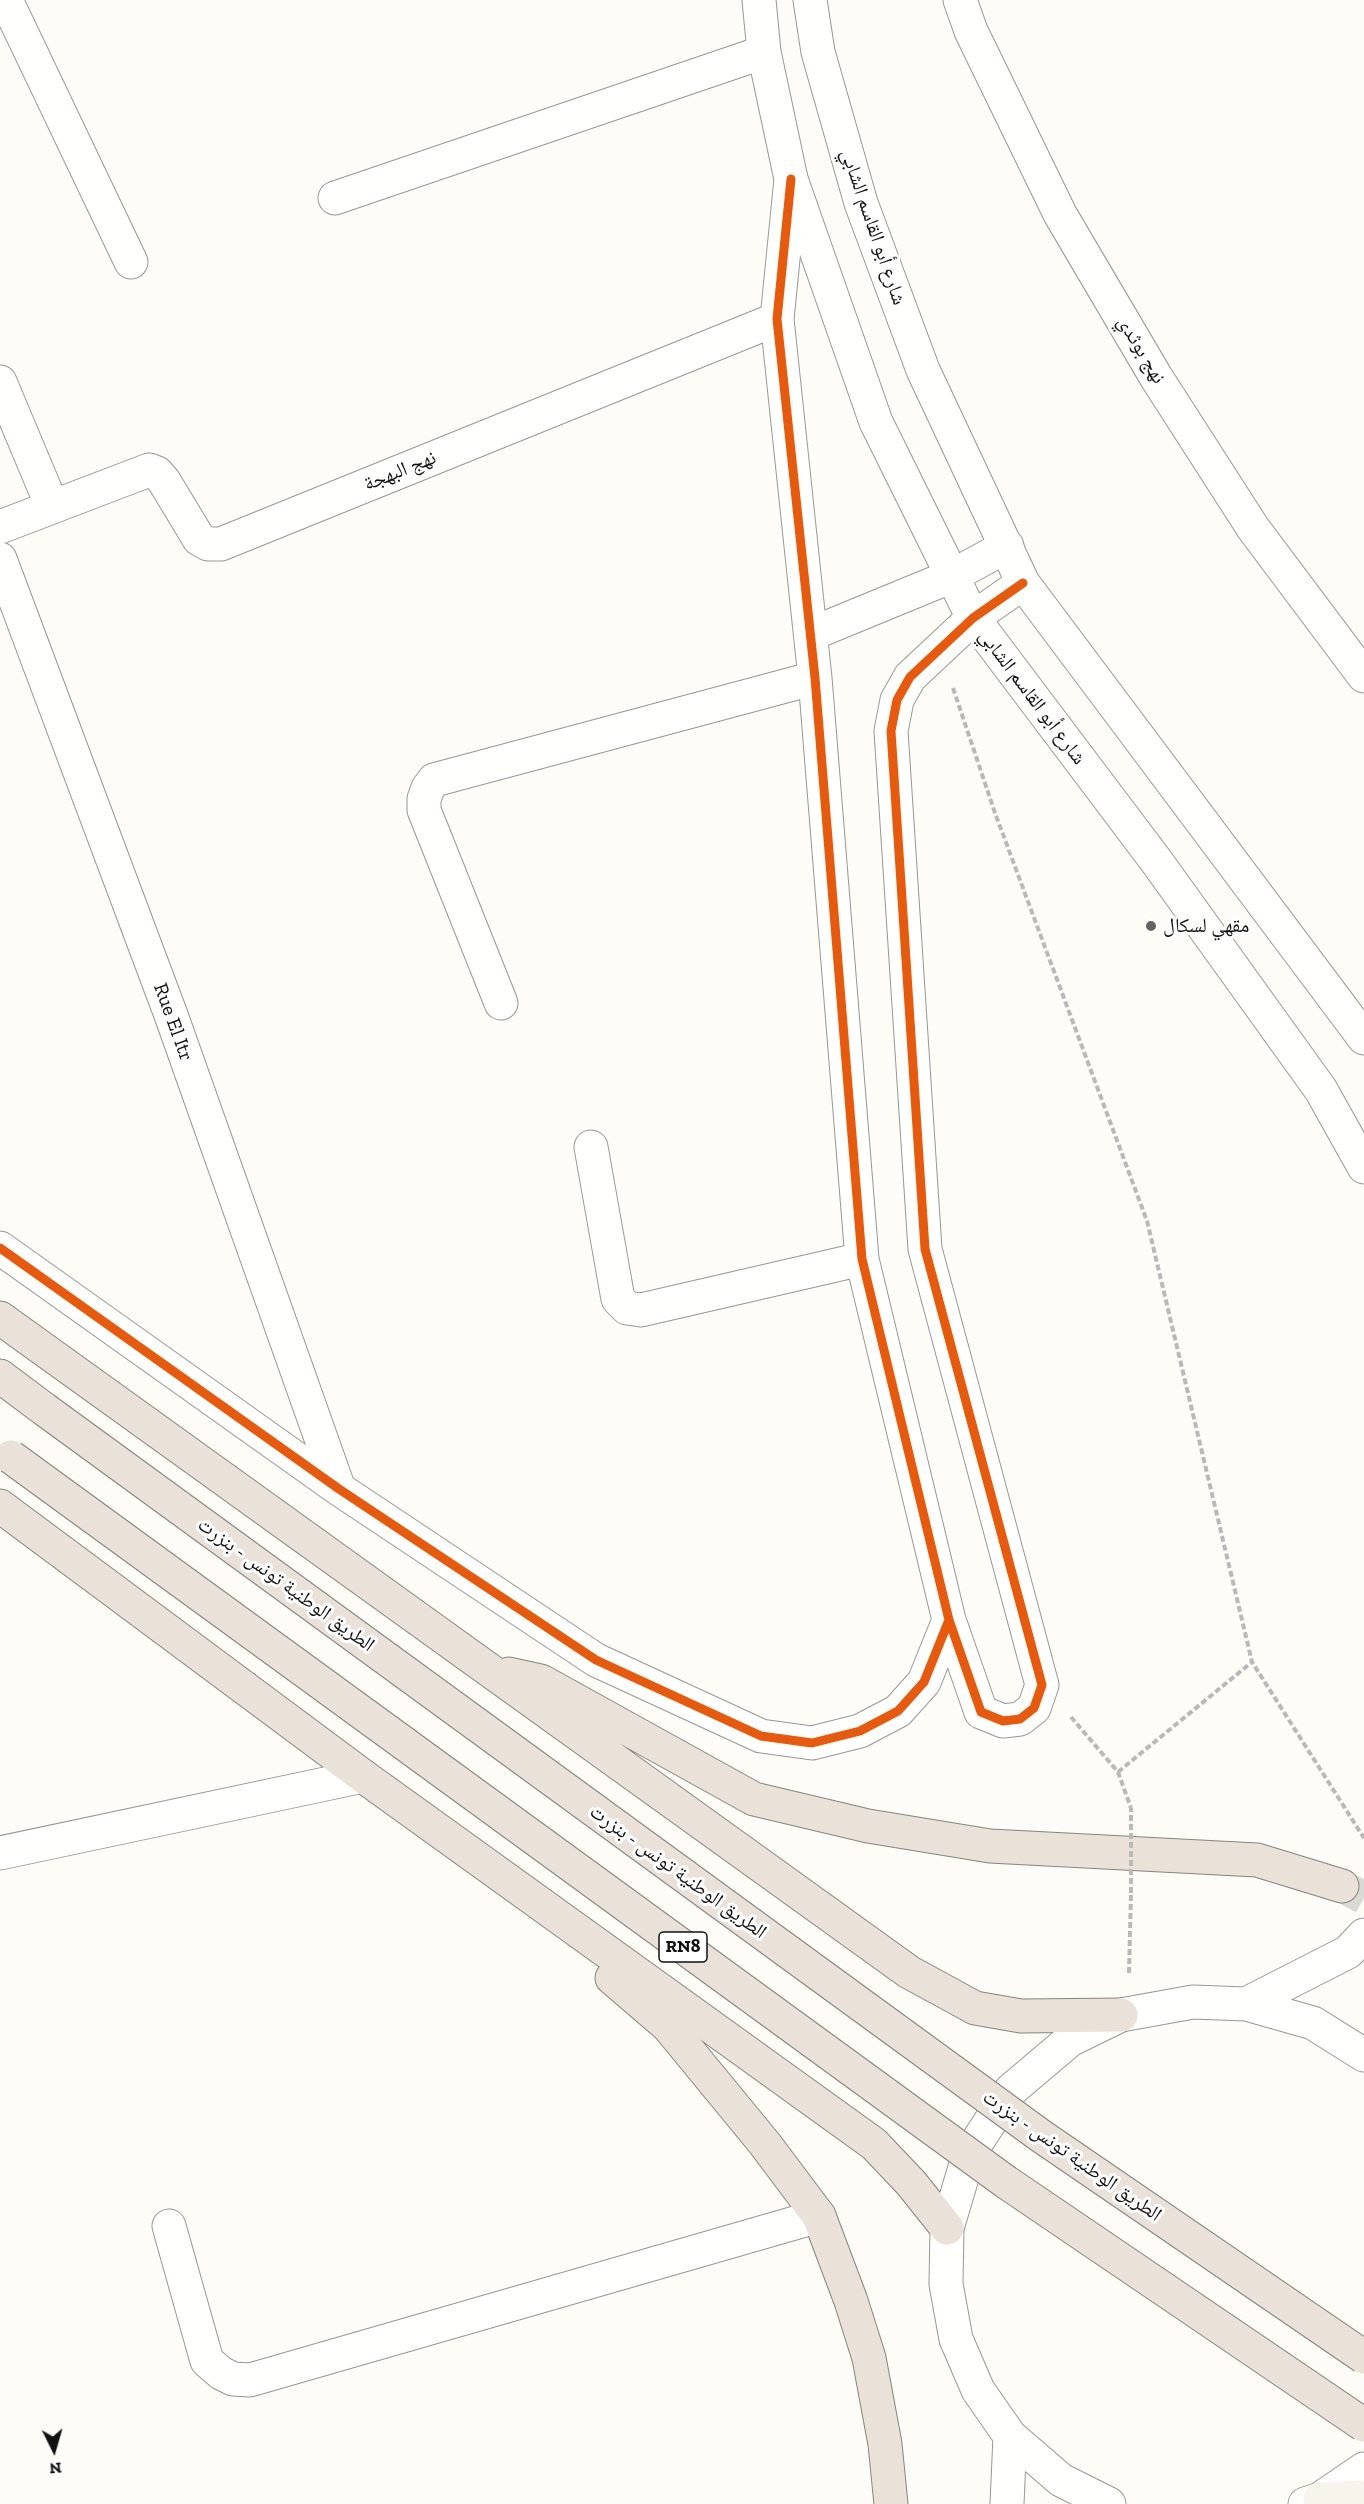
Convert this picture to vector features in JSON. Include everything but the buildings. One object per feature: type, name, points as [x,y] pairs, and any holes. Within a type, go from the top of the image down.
[{"type":"highway","points":[[0,1318],[909,1972],[975,2008],[1021,2016],[1127,2013]]},
{"type":"highway","name":"الطريق الوطنية تونس - بنزرت","points":[[0,1377],[1041,2136],[1364,2356]]},
{"type":"highway","name":"RN8","points":[[6,1453],[1006,2182],[1364,2425]]},
{"type":"highway","points":[[0,1506],[363,1776],[874,2144],[911,2183],[947,2228]]},
{"type":"highway","points":[[488,1669],[540,1681],[754,1799],[868,1826],[990,1846],[1257,1860],[1342,1886]]},
{"type":"highway","points":[[440,1830],[668,2026],[765,2144],[819,2216],[851,2301],[869,2358],[885,2444],[891,2504]]},
{"type":"main road","points":[[1312,2501],[1364,2497]]},
{"type":"street","points":[[6,0],[131,262]]},
{"type":"street","name":"شارع أبو القاسم الشابي","points":[[759,0],[764,52],[791,179],[876,422],[973,618],[1157,862],[1314,1081],[1364,1167]]},
{"type":"street","name":"شارع أبو القاسم الشابي","points":[[810,0],[818,52],[861,203],[923,370],[1023,582],[1364,1038]]},
{"type":"street","name":"نهج بوثدي","points":[[960,0],[971,31],[1060,214],[1156,377],[1253,528],[1364,676]]},
{"type":"street","points":[[335,198],[764,52]]},
{"type":"street","points":[[791,179],[777,319],[815,678],[862,1259],[949,1620],[981,1712],[1003,1721],[1020,1719],[1034,1708],[1042,1685],[925,1250],[891,731],[897,700],[910,678],[973,618],[1023,582]]},
{"type":"street","name":"نهج البهجة","points":[[52,506],[149,470],[157,473],[164,481],[199,539],[208,544],[221,544],[777,319]]},
{"type":"street","points":[[0,382],[52,506],[0,527]]},
{"type":"street","points":[[811,634],[952,576],[1007,546]]},
{"type":"street","name":"Rue El Itr","points":[[0,559],[171,1015],[339,1489]]},
{"type":"street","points":[[501,1003],[424,810],[424,799],[434,780],[815,678]]},
{"type":"street","points":[[591,1147],[618,1299],[627,1308],[641,1310],[862,1259]]},
{"type":"street","points":[[0,1248],[339,1489],[596,1660],[761,1736],[812,1743],[860,1731],[898,1711],[924,1683],[949,1620]]},
{"type":"street","points":[[0,1853],[363,1776]]},
{"type":"street","points":[[1246,2004],[1348,1952],[1364,1935]]},
{"type":"street","points":[[1109,2504],[1061,2480],[1010,2436],[978,2390],[956,2339],[946,2284],[947,2228],[969,2154],[1011,2090],[1070,2040],[1127,2013],[1193,2002],[1246,2004],[1314,2023],[1364,2055]]},
{"type":"street","points":[[169,2226],[207,2361],[221,2373],[233,2379],[250,2380],[819,2216]]},
{"type":"street","points":[[1007,2504],[1010,2436]]},
{"type":"street","points":[[1312,2501],[1364,2469]]},
{"type":"path","points":[[939,649],[995,813],[1147,1221],[1252,1662],[1364,1838]]},
{"type":"path","points":[[1118,1772],[1252,1662]]},
{"type":"path","points":[[1042,1685],[1118,1772],[1131,1808],[1127,2013]]},
{"type":"tunnel","points":[[1342,1886],[1364,1898]]},
{"type":"cycle path","points":[[791,179],[777,319],[815,678],[862,1259],[949,1620],[981,1712],[1003,1721],[1020,1719],[1034,1708],[1042,1685],[925,1249],[891,731],[897,700],[910,677],[973,618],[1023,583]]},
{"type":"cycle path","points":[[0,1248],[339,1489],[596,1660],[761,1736],[812,1743],[860,1731],[898,1711],[924,1682],[949,1620]]},
{"type":"place","name":"مقهي لسكال","points":[[1151,926]]}]
